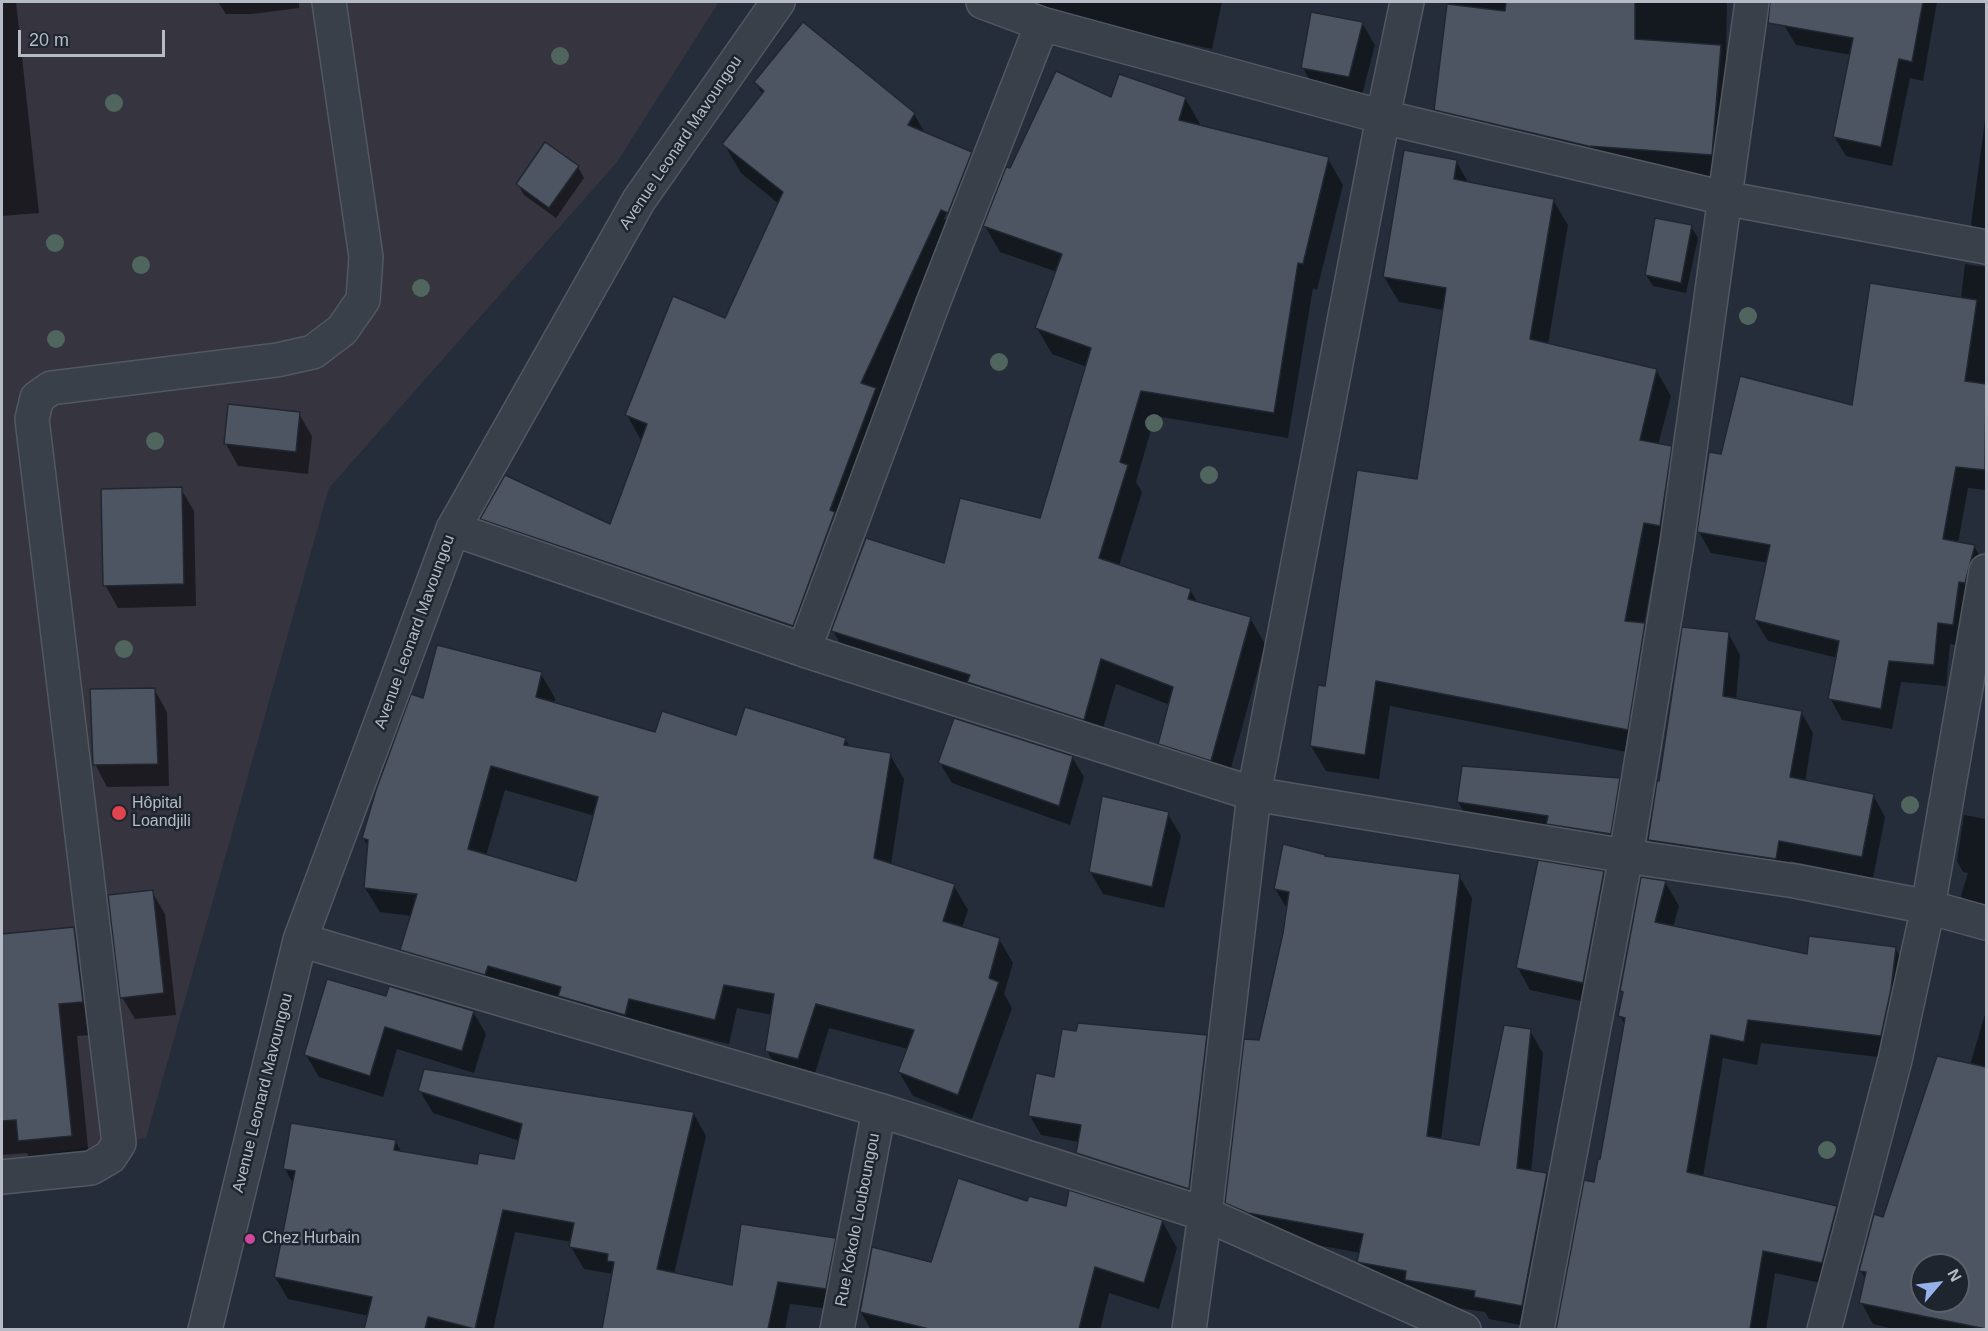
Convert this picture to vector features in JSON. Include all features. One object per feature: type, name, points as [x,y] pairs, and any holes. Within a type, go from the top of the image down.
[{"type":"street","points":[[2,1177],[91,1168],[110,1157],[119,1143],[32,419],[37,398],[51,388],[276,360],[313,352],[342,330],[363,300],[366,257],[328,2]]},
{"type":"street","name":"Avenue Leonard Mavoungou","points":[[204,1329],[300,939],[453,529],[639,200],[778,2]]},
{"type":"street","points":[[983,2],[1042,24],[1383,117],[1724,198],[1986,247]]},
{"type":"street","points":[[1189,1329],[1205,1214],[1254,794],[1407,2]]},
{"type":"street","points":[[1537,1329],[1626,856],[1677,543],[1752,2]]},
{"type":"street","points":[[804,650],[933,303],[1042,24]]},
{"type":"street","points":[[453,529],[804,650],[1254,794],[1626,856],[1795,881],[1928,907],[1986,923]]},
{"type":"street","points":[[1824,1329],[1895,1060],[1928,907],[1986,571]]},
{"type":"street","points":[[300,939],[879,1110],[1205,1214],[1464,1329]]},
{"type":"street","name":"Rue Kokolo Louboungou","points":[[837,1329],[879,1110]]},
{"type":"shaded area","name":"Hôpital Loandjili","points":[[2,2],[716,2],[717,5],[617,162],[329,488],[146,1138],[2,1161]]},
{"type":"building","points":[[1506,2],[1635,2],[1635,39],[1721,45],[1712,155],[1588,146],[1434,110],[1447,4],[1505,11]]},
{"type":"building","points":[[1770,2],[1923,2],[1912,62],[1899,59],[1881,147],[1833,137],[1853,38],[1768,23]]},
{"type":"building","points":[[1311,12],[1363,22],[1349,77],[1301,68]]},
{"type":"building","points":[[803,22],[915,113],[908,125],[972,152],[948,213],[941,210],[861,383],[876,388],[830,510],[835,512],[793,626],[480,519],[505,475],[610,524],[647,424],[625,415],[673,296],[725,318],[783,192],[722,144],[764,91],[754,82]]},
{"type":"building","points":[[1056,71],[1111,97],[1119,74],[1186,97],[1179,120],[1329,157],[1303,264],[1298,263],[1274,413],[1141,391],[1120,462],[1128,465],[1099,558],[1191,589],[1188,599],[1251,617],[1211,761],[1158,744],[1173,687],[1101,659],[1084,720],[967,682],[970,675],[831,631],[866,538],[944,563],[960,498],[1040,518],[1091,348],[1035,328],[1062,254],[983,226],[1006,167],[1010,168]]},
{"type":"building","points":[[545,142],[579,166],[549,208],[516,184]]},
{"type":"building","points":[[1404,150],[1457,160],[1454,179],[1554,199],[1530,339],[1657,369],[1640,440],[1672,446],[1660,526],[1644,523],[1625,621],[1645,623],[1628,730],[1376,681],[1365,755],[1310,746],[1318,685],[1325,686],[1357,470],[1417,479],[1446,288],[1383,277]]},
{"type":"building","points":[[1655,218],[1692,225],[1681,283],[1645,275]]},
{"type":"building","points":[[1870,283],[1977,300],[1965,381],[1986,384],[1985,470],[1956,467],[1943,539],[1975,545],[1965,583],[1959,582],[1953,625],[1938,623],[1934,665],[1889,661],[1881,709],[1828,699],[1839,641],[1754,620],[1770,545],[1697,532],[1709,452],[1721,454],[1740,376],[1852,405]]},
{"type":"building","points":[[228,404],[300,412],[296,452],[224,444]]},
{"type":"building","points":[[182,487],[184,584],[103,586],[101,489]]},
{"type":"building","points":[[1682,627],[1729,632],[1723,696],[1802,711],[1790,777],[1874,794],[1862,857],[1779,841],[1776,859],[1648,840]]},
{"type":"building","points":[[437,645],[542,672],[536,697],[655,732],[662,711],[736,735],[745,707],[846,738],[844,745],[891,753],[874,858],[955,884],[943,921],[1000,938],[989,978],[999,982],[958,1095],[898,1072],[914,1030],[816,1004],[798,1059],[765,1051],[774,994],[724,985],[715,1020],[629,999],[625,1015],[558,996],[561,987],[488,966],[485,975],[400,950],[417,894],[364,888],[368,840],[362,838],[376,790],[411,694],[423,698]],"holes":[[[491,766],[598,797],[576,881],[468,849]]]},
{"type":"building","points":[[155,688],[158,764],[93,765],[90,689]]},
{"type":"building","points":[[954,718],[1073,756],[1059,806],[938,763]]},
{"type":"building","points":[[1462,766],[1620,778],[1611,834],[1546,824],[1548,816],[1457,802]]},
{"type":"building","points":[[1102,796],[1169,812],[1152,887],[1089,872]]},
{"type":"building","points":[[1283,844],[1325,856],[1460,874],[1427,1136],[1479,1145],[1504,1025],[1531,1029],[1517,1168],[1547,1173],[1522,1306],[1474,1297],[1475,1291],[1405,1280],[1406,1271],[1357,1262],[1363,1234],[1248,1213],[1225,1203],[1244,1039],[1259,1040],[1283,933],[1289,892],[1274,889]]},
{"type":"building","points":[[1538,860],[1604,871],[1583,983],[1516,968]]},
{"type":"building","points":[[1641,877],[1666,881],[1655,922],[1807,954],[1809,936],[1896,947],[1891,989],[1881,1036],[1748,1020],[1744,1042],[1711,1035],[1687,1172],[1837,1206],[1822,1263],[1763,1251],[1750,1329],[1556,1329],[1584,1180],[1594,1182],[1598,1159],[1600,1159],[1625,1018],[1618,1016],[1623,992],[1620,991]]},
{"type":"building","points":[[153,890],[164,993],[120,998],[108,895]]},
{"type":"building","points":[[74,927],[83,1002],[59,1004],[72,1136],[18,1141],[16,1120],[2,1121],[2,934]]},
{"type":"building","points":[[327,979],[386,996],[389,986],[474,1011],[462,1051],[385,1027],[370,1076],[304,1055]]},
{"type":"building","points":[[1078,1023],[1207,1035],[1189,1189],[1076,1153],[1081,1125],[1028,1116],[1036,1073],[1054,1077],[1062,1029],[1076,1031]]},
{"type":"building","points":[[1937,1056],[1986,1067],[1986,1329],[1859,1303],[1866,1272],[1859,1271],[1874,1214],[1883,1217]]},
{"type":"building","points":[[424,1069],[694,1112],[657,1269],[732,1285],[741,1224],[836,1238],[826,1289],[778,1282],[768,1329],[602,1329],[614,1262],[607,1261],[608,1254],[569,1247],[574,1223],[503,1210],[475,1329],[428,1317],[425,1329],[364,1329],[372,1297],[274,1277],[295,1171],[283,1169],[291,1123],[396,1140],[394,1150],[477,1164],[479,1153],[514,1159],[522,1124],[418,1091]]},
{"type":"building","points":[[958,1178],[1027,1201],[1029,1196],[1066,1206],[1069,1190],[1163,1220],[1144,1283],[1095,1267],[1079,1329],[929,1329],[860,1312],[872,1247],[931,1262]]},
{"type":"place","name":"Hôpital Loandjili","points":[[119,813]]},
{"type":"place","name":"Chez Hurbain","points":[[250,1239]]}]
